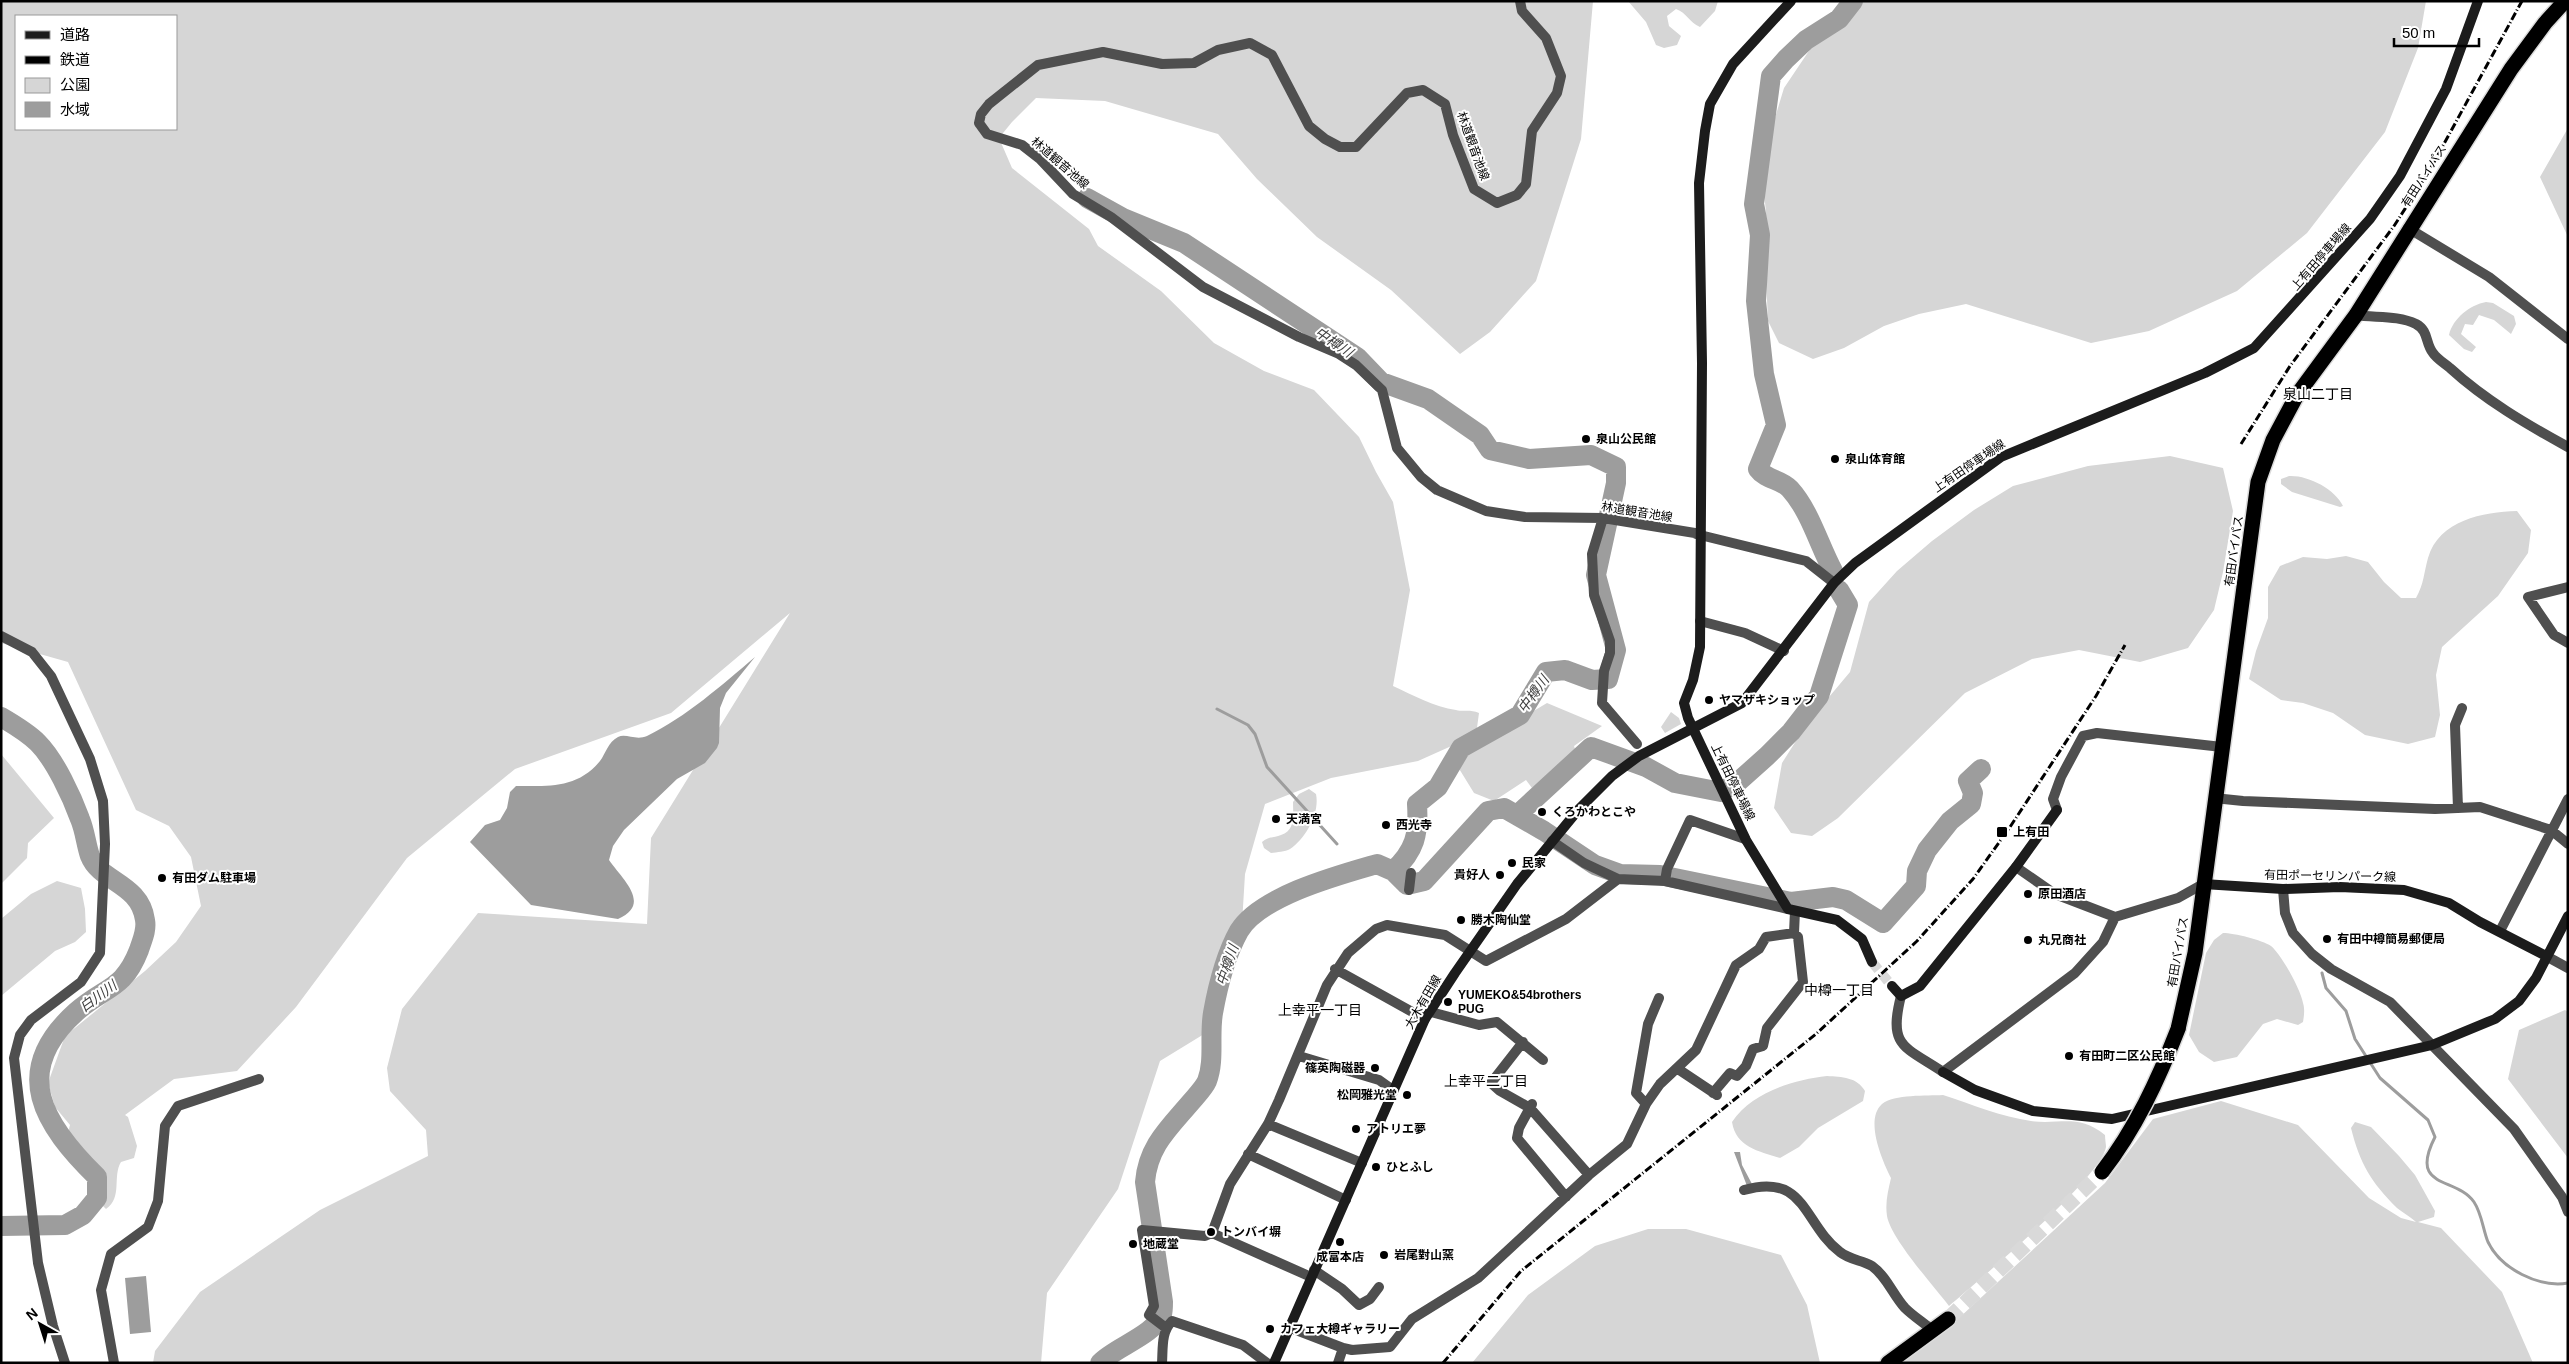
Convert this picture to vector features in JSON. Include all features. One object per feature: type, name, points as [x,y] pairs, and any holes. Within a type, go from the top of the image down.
[{"type":"highway","name":"有田バイパス","points":[[2102,1172],[2122,1147],[2145,1105],[2160,1075],[2178,1029],[2195,953],[2214,798],[2258,482],[2273,440],[2297,395],[2356,315],[2408,228],[2511,69],[2565,1]]},
{"type":"highway","points":[[1888,1363],[1948,1319]]},
{"type":"main road","points":[[1693,729],[1684,703],[1693,680],[1700,647],[1702,364],[1699,183],[1705,131],[1710,104],[1733,64],[1791,1]]},
{"type":"main road","name":"上有田停車場線","points":[[1791,910],[1746,839],[1693,729],[1742,704],[1834,583],[1855,563],[2001,457],[2205,373],[2254,348],[2370,219],[2400,176],[2446,89],[2478,1]]},
{"type":"main road","name":"大木有田線","points":[[1274,1363],[1291,1328],[1393,1090],[1428,1015],[1470,951],[1552,841],[1579,809],[1612,776],[1640,756],[1693,729]]},
{"type":"main road","points":[[1892,986],[1900,996],[1920,986],[2016,867],[2057,810]]},
{"type":"main road","name":"有田ポーセリンパーク線","points":[[2203,884],[2283,889],[2340,887],[2404,890],[2450,903],[2546,956]]},
{"type":"main road","points":[[1791,910],[1837,920],[1862,939],[1872,962]]},
{"type":"main road","points":[[1943,1072],[1975,1090],[2032,1111],[2112,1119],[2214,1097],[2432,1045],[2495,1019],[2519,1000],[2536,978],[2568,916]]},
{"type":"street","name":"林道観音池線","points":[[1520,1],[1522,12],[1546,38],[1561,76],[1557,93],[1532,131],[1526,184],[1516,194],[1497,203],[1474,189],[1453,135],[1445,104],[1423,90],[1407,92],[1366,139],[1356,147],[1340,147],[1325,139],[1309,126],[1272,55],[1250,43],[1218,50],[1194,63],[1162,64],[1103,52],[1038,65],[989,104],[981,114],[979,123],[987,134],[1022,146],[1040,160],[1073,194],[1111,217],[1203,286],[1299,336],[1339,354],[1356,365],[1382,390],[1397,448],[1421,477],[1436,490],[1486,511],[1525,517],[1603,518],[1701,534]]},
{"type":"street","points":[[2408,228],[2489,277],[2568,339]]},
{"type":"street","points":[[2356,315],[2374,318],[2396,318],[2417,324],[2426,333],[2431,352],[2467,384],[2513,416],[2568,447]]},
{"type":"street","points":[[1637,744],[1602,703],[1604,671],[1610,653],[1610,641],[1594,595],[1592,554],[1603,518],[1701,534],[1806,561],[1834,583]]},
{"type":"street","points":[[2568,587],[2528,597],[2554,635],[2568,643]]},
{"type":"street","points":[[1700,621],[1745,633],[1784,651]]},
{"type":"street","points":[[1,636],[32,652],[52,676],[90,759],[103,801],[105,844],[100,953],[81,982],[31,1020],[20,1035],[14,1058],[38,1263],[53,1326],[65,1363]]},
{"type":"street","points":[[2458,808],[2455,725],[2462,708]]},
{"type":"street","points":[[2057,810],[2054,798],[2061,777],[2083,736],[2097,733],[2222,747]]},
{"type":"street","points":[[2214,798],[2243,801],[2458,808],[2480,807],[2551,830],[2568,844]]},
{"type":"street","points":[[2500,931],[2568,799]]},
{"type":"street","points":[[1665,881],[1668,869],[1690,820],[1746,839]]},
{"type":"street","points":[[1552,841],[1584,863],[1618,879],[1665,881],[1791,910],[1794,933],[1798,937],[1803,982],[1767,1028],[1763,1046],[1749,1049],[1746,1066],[1737,1076],[1730,1072],[1715,1094],[1678,1069]]},
{"type":"street","points":[[2016,867],[2056,894],[2115,918],[2178,898],[2203,884]]},
{"type":"street","points":[[1409,890],[1411,873]]},
{"type":"street","points":[[1164,1326],[1149,1316],[1154,1306],[1143,1230],[1165,1230],[1206,1236],[1212,1232],[1226,1193],[1268,1124],[1299,1056],[1318,1002],[1336,969],[1348,953],[1376,929],[1387,925],[1445,935],[1486,961],[1566,919],[1618,879]]},
{"type":"street","points":[[2283,889],[2285,913],[2293,933],[2312,954],[2348,980],[2390,1002],[2514,1129],[2562,1197],[2568,1212]]},
{"type":"street","points":[[1900,996],[1895,1030],[1900,1041],[1943,1072],[2075,973],[2103,942],[2115,918]]},
{"type":"street","points":[[1291,1328],[1352,1350],[1390,1347],[1412,1319],[1478,1278],[1589,1175],[1627,1144],[1646,1104],[1660,1084],[1696,1050],[1736,965],[1759,949],[1766,937],[1794,933]]},
{"type":"street","points":[[2546,956],[2568,968]]},
{"type":"street","points":[[1336,969],[1428,1015],[1479,1025],[1497,1022],[1543,1060]]},
{"type":"street","points":[[1646,1104],[1636,1093],[1648,1024],[1659,998]]},
{"type":"street","points":[[1523,1042],[1491,1083],[1500,1091],[1531,1105],[1589,1175]]},
{"type":"street","points":[[1299,1056],[1379,1080],[1393,1090]]},
{"type":"street","points":[[114,1363],[101,1290],[111,1254],[148,1227],[158,1201],[165,1126],[178,1106],[259,1079]]},
{"type":"street","points":[[1531,1105],[1519,1128],[1517,1138],[1566,1197]]},
{"type":"street","points":[[1268,1124],[1362,1163]]},
{"type":"street","points":[[1248,1154],[1346,1200]]},
{"type":"street","points":[[1744,1190],[1763,1184],[1780,1188],[1794,1195],[1840,1252],[1872,1267],[1888,1282],[1906,1308],[1932,1330]]},
{"type":"street","points":[[1212,1232],[1313,1274],[1342,1289],[1359,1305],[1370,1299],[1379,1287]]},
{"type":"street","points":[[1164,1326],[1172,1321],[1202,1330],[1242,1345],[1268,1363]]},
{"type":"street","points":[[1162,1363],[1164,1326]]},
{"type":"street","points":[[1338,1363],[1343,1348]]},
{"type":"green space","points":[[1,1],[1593,1],[1581,139],[1536,281],[1490,332],[1460,354],[1391,290],[1317,237],[1257,179],[1218,134],[1105,101],[1036,98],[999,138],[1012,168],[1089,229],[1098,246],[1161,291],[1214,343],[1264,371],[1314,390],[1359,437],[1393,502],[1410,590],[1393,686],[1440,706],[1459,711],[1479,713],[1476,735],[1418,761],[1331,778],[1265,804],[1245,874],[1241,940],[1209,1031],[1160,1061],[1118,1189],[1047,1293],[1041,1363],[153,1363],[155,1351],[200,1292],[320,1210],[428,1156],[426,1130],[390,1091],[387,1068],[402,1009],[478,913],[647,924],[651,838],[790,613],[671,713],[515,769],[407,858],[296,1007],[237,1071],[174,1079],[125,1115],[128,1117],[137,1146],[134,1158],[121,1162],[118,1168],[116,1193],[111,1204],[106,1209],[101,1204],[104,1189],[101,1178],[95,1168],[72,1146],[69,1137],[70,1125],[55,1107],[48,1083],[65,1036],[145,971],[176,942],[201,906],[191,857],[169,826],[136,810],[68,662],[1,643]]},
{"type":"green space","points":[[1628,1],[1718,1],[1715,11],[1700,27],[1676,9],[1667,16],[1669,26],[1681,36],[1677,45],[1664,48],[1656,45],[1646,22]]},
{"type":"green space","points":[[1847,1],[2426,1],[2418,48],[2385,132],[2307,233],[2237,291],[2149,331],[2091,343],[1966,304],[1919,314],[1884,326],[1844,348],[1813,359],[1779,343],[1768,321],[1765,257],[1766,212],[1761,164],[1784,88],[1823,30]]},
{"type":"green space","points":[[2568,128],[2568,237],[2540,177]]},
{"type":"green space","points":[[2486,302],[2493,303],[2514,316],[2516,324],[2511,334],[2494,320],[2479,315],[2473,325],[2465,324],[2461,334],[2476,347],[2472,352],[2464,349],[2449,335],[2454,323],[2463,313],[2474,306]]},
{"type":"green space","points":[[2170,456],[2223,468],[2233,511],[2223,572],[2214,610],[2188,648],[2140,662],[2079,650],[2032,659],[1965,693],[1838,818],[1812,836],[1791,833],[1774,808],[1782,763],[1808,722],[1850,672],[1869,602],[1897,571],[1932,541],[1974,510],[2013,486],[2088,466]]},
{"type":"green space","points":[[2289,476],[2304,478],[2320,484],[2334,494],[2343,506],[2340,507],[2292,492],[2281,484],[2281,479]]},
{"type":"green space","points":[[2517,511],[2531,530],[2528,553],[2498,596],[2442,647],[2436,675],[2440,715],[2435,737],[2408,744],[2365,735],[2333,713],[2303,703],[2281,700],[2249,679],[2256,651],[2268,618],[2268,587],[2280,566],[2303,557],[2327,559],[2346,556],[2368,562],[2384,582],[2401,598],[2416,598],[2428,558],[2434,545],[2442,535],[2452,527],[2477,516]]},
{"type":"green space","points":[[1547,703],[1602,726],[1574,746],[1576,752],[1532,788],[1526,780],[1494,801],[1474,793],[1458,767],[1466,751]]},
{"type":"green space","points":[[1671,712],[1679,718],[1681,724],[1665,733],[1661,727]]},
{"type":"green space","points":[[1,754],[54,818],[28,843],[27,858],[1,884]]},
{"type":"green space","points":[[1309,789],[1316,794],[1317,801],[1314,817],[1306,832],[1290,849],[1271,853],[1264,848],[1262,842],[1286,833],[1293,821],[1293,802],[1299,794]]},
{"type":"green space","points":[[57,881],[81,888],[85,909],[86,932],[75,942],[55,951],[1,996],[1,919],[31,894]]},
{"type":"green space","points":[[2223,933],[2255,939],[2271,946],[2275,950],[2295,981],[2304,1005],[2304,1015],[2303,1022],[2298,1025],[2277,1019],[2263,1024],[2237,1057],[2214,1062],[2199,1052],[2189,1035],[2206,953],[2214,940]]},
{"type":"green space","points":[[2565,1010],[2568,1012],[2568,1158],[2508,1079],[2519,1030]]},
{"type":"green space","points":[[1827,1076],[1849,1079],[1858,1083],[1865,1091],[1863,1101],[1818,1128],[1799,1147],[1780,1158],[1749,1147],[1738,1137],[1732,1122],[1750,1103],[1762,1095],[1787,1084]]},
{"type":"green space","points":[[1943,1095],[2020,1119],[2041,1122],[2069,1121],[2086,1124],[2105,1135],[2106,1147],[2099,1162],[2062,1204],[2037,1229],[1949,1306],[1904,1249],[1890,1226],[1886,1206],[1891,1178],[1880,1152],[1875,1130],[1877,1111],[1887,1101],[1902,1097]]},
{"type":"green space","points":[[2221,1101],[2298,1125],[2369,1198],[2401,1218],[2416,1222],[2397,1208],[2380,1190],[2373,1181],[2358,1152],[2351,1128],[2355,1122],[2371,1127],[2415,1175],[2435,1211],[2434,1217],[2418,1222],[2441,1228],[2502,1292],[2533,1363],[1900,1363],[1959,1318],[2105,1183],[2153,1119]]},
{"type":"green space","points":[[1648,1229],[1686,1229],[1781,1255],[1807,1305],[1820,1363],[1472,1363],[1528,1295],[1595,1246]]},
{"type":"water","points":[[755,657],[726,693],[720,708],[719,743],[717,748],[705,763],[677,779],[624,830],[613,846],[609,860],[632,891],[634,899],[633,906],[628,913],[618,919],[531,905],[470,842],[485,825],[500,820],[507,808],[510,792],[516,786],[561,784],[582,777],[600,761],[609,745],[615,739],[621,736],[639,738],[647,736],[676,720]]},
{"type":"water","points":[[1734,1152],[1740,1152],[1742,1165],[1752,1184],[1747,1186]]},
{"type":"water","points":[[146,1276],[151,1332],[130,1334],[125,1278]]},
{"type":"waterway","points":[[1833,571],[1809,518],[1797,498],[1782,483],[1761,473],[1758,469],[1776,425],[1764,374],[1756,301],[1760,235],[1754,204],[1771,76],[1806,40],[1839,19],[1853,1]]},
{"type":"waterway","name":"中樽川","points":[[1087,198],[1123,218],[1184,243],[1357,357],[1381,382],[1428,399],[1480,435],[1490,450],[1529,459],[1591,455],[1616,467],[1616,483],[1596,575],[1616,650],[1608,679],[1592,680],[1565,670],[1546,672],[1520,715],[1461,748],[1438,787],[1417,804],[1417,824],[1414,841],[1411,849],[1393,871]]},
{"type":"waterway","points":[[1517,815],[1591,747],[1646,767],[1675,783],[1721,792],[1739,781],[1791,732],[1819,696],[1848,605],[1839,590]]},
{"type":"waterway","points":[[1217,709],[1248,725],[1255,734],[1267,767],[1337,844]]},
{"type":"waterway","name":"白川川","points":[[1,717],[34,739],[51,759],[77,810],[90,856],[95,865],[136,898],[142,908],[145,920],[144,935],[133,963],[120,981],[76,1012],[55,1034],[44,1056],[39,1077],[42,1098],[49,1118],[62,1138],[97,1177],[97,1198],[83,1215],[65,1225],[1,1226]]},
{"type":"waterway","points":[[1100,1363],[1143,1335],[1158,1321],[1162,1314],[1163,1302],[1145,1182],[1147,1169],[1150,1158],[1161,1138],[1207,1081],[1211,1065],[1213,1013],[1226,961],[1239,931],[1249,919],[1264,907],[1302,888],[1377,864],[1393,871],[1407,885],[1424,881],[1488,811],[1504,808],[1544,831],[1595,865],[1620,874],[1660,875],[1791,902],[1833,897],[1846,900],[1883,923],[1916,886],[1917,871],[1927,850],[1950,821],[1971,804],[1973,793],[1968,781],[1981,769]]},
{"type":"waterway","points":[[2322,973],[2326,988],[2346,1011],[2355,1039],[2380,1078],[2428,1120],[2435,1137],[2428,1154],[2427,1166],[2431,1174],[2438,1180],[2457,1188],[2474,1202],[2488,1242],[2494,1252],[2511,1268],[2533,1279],[2557,1284],[2568,1283]]},
{"type":"tunnel","points":[[1872,962],[1892,986]]},
{"type":"tunnel","points":[[1948,1319],[2102,1172]]},
{"type":"railway","points":[[2241,444],[2290,366],[2394,226],[2428,173],[2522,1]]},
{"type":"railway","points":[[1443,1363],[1521,1271],[1816,1034],[1917,941],[1973,879],[2010,827],[2096,696],[2125,645]]},
{"type":"place","name":"泉山公民館","points":[[1586,439]]},
{"type":"place","name":"泉山体育館","points":[[1835,459]]},
{"type":"place","name":"ヤマザキショップ","points":[[1709,700]]},
{"type":"place","name":"くろかわとこや","points":[[1542,812]]},
{"type":"place","name":"天満宮","points":[[1276,819]]},
{"type":"place","name":"西光寺","points":[[1386,825]]},
{"type":"place","name":"上有田","points":[[2002,832]]},
{"type":"place","name":"民家","points":[[1512,863]]},
{"type":"place","name":"貴好人","points":[[1500,875]]},
{"type":"place","name":"有田ダム駐車場","points":[[162,878]]},
{"type":"place","name":"原田酒店","points":[[2028,894]]},
{"type":"place","name":"勝木陶仙堂","points":[[1461,920]]},
{"type":"place","name":"有田中樽簡易郵便局","points":[[2327,939]]},
{"type":"place","name":"丸兄商社","points":[[2028,940]]},
{"type":"place","name":"YUMEKO&54brothers PUG","points":[[1448,1002]]},
{"type":"place","name":"有田町二区公民館","points":[[2069,1056]]},
{"type":"place","name":"篠英陶磁器","points":[[1375,1068]]},
{"type":"place","name":"松岡雅光堂","points":[[1407,1095]]},
{"type":"place","name":"アトリエ夢","points":[[1356,1129]]},
{"type":"place","name":"ひとふし","points":[[1376,1167]]},
{"type":"place","name":"トンバイ塀","points":[[1211,1232]]},
{"type":"place","name":"成富本店","points":[[1340,1242]]},
{"type":"place","name":"地蔵堂","points":[[1133,1244]]},
{"type":"place","name":"岩尾對山窯","points":[[1384,1255]]},
{"type":"place","name":"カフェ大樽ギャラリー","points":[[1270,1329]]},
{"type":"district","name":"泉山二丁目","points":[[2318,394]]},
{"type":"district","name":"中樽一丁目","points":[[1839,990]]},
{"type":"district","name":"上幸平一丁目","points":[[1320,1010]]},
{"type":"district","name":"上幸平二丁目","points":[[1486,1081]]}]
